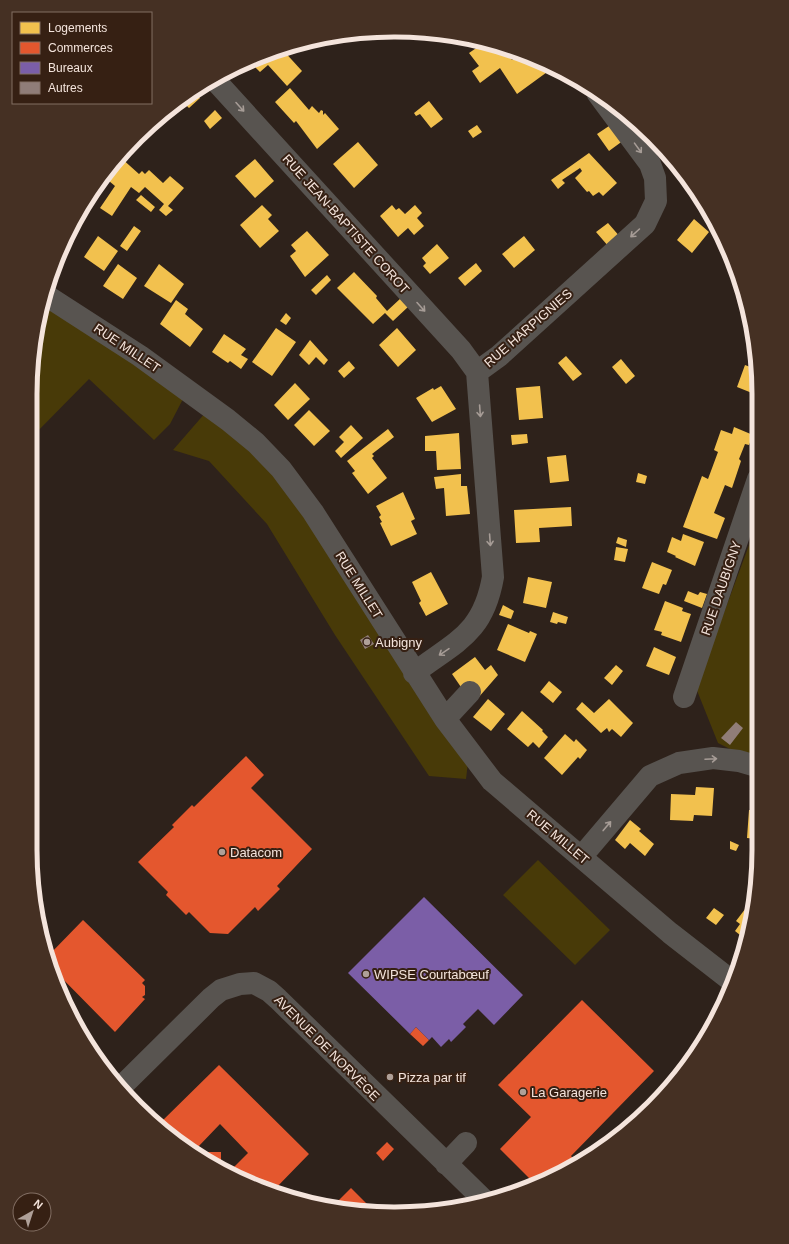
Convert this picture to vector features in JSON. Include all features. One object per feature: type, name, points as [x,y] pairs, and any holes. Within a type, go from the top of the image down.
[{"type":"street","name":"RUE JEAN-BAPTISTE COROT","points":[[218,84],[456,345],[477,372]]},
{"type":"street","name":"RUE HARPIGNIES","points":[[414,673],[461,640],[472,629],[482,613],[489,597],[493,577],[477,372],[499,356],[645,224],[656,201],[656,189],[650,164],[609,109]]},
{"type":"street","name":"RUE MILLET","points":[[50,298],[140,356],[228,420],[256,443],[281,469],[313,512],[414,673],[445,719],[492,781],[582,856],[670,933],[728,978]]},
{"type":"street","name":"RUE DAUBIGNY","points":[[684,697],[750,519],[752,509]]},
{"type":"street","points":[[445,719],[470,692]]},
{"type":"street","points":[[582,856],[650,776],[679,763],[713,758],[739,761],[752,765]]},
{"type":"street","name":"AVENUE DE NORVÈGE","points":[[125,1083],[211,998],[229,986],[254,983],[269,991],[278,999],[480,1196]]},
{"type":"street","points":[[446,1164],[466,1143]]},
{"type":"shaded area","points":[[48,304],[183,399],[170,424],[154,440],[89,379],[37,432],[37,394],[40,348]]},
{"type":"shaded area","points":[[206,412],[281,478],[468,762],[466,779],[429,776],[335,635],[267,524],[209,461],[173,450]]},
{"type":"shaded area","points":[[752,537],[752,760],[718,743],[696,688]]},
{"type":"shaded area","points":[[538,860],[610,930],[575,965],[503,895]]},
{"type":"building: Logements","points":[[478,47],[487,49],[509,56],[512,60],[515,58],[548,72],[517,94],[500,68],[480,83],[472,71],[479,66],[469,53]]},
{"type":"building: Logements","points":[[286,54],[302,71],[287,86],[268,65],[260,72],[254,66]]},
{"type":"building: Logements","points":[[290,88],[309,110],[312,106],[319,113],[321,110],[323,111],[323,115],[325,113],[339,129],[317,149],[296,121],[294,123],[275,102]]},
{"type":"building: Logements","points":[[198,96],[200,98],[189,108],[186,105]]},
{"type":"building: Logements","points":[[429,101],[443,119],[431,128],[420,114],[416,116],[414,113]]},
{"type":"building: Logements","points":[[215,110],[222,118],[210,129],[204,121]]},
{"type":"building: Logements","points":[[612,124],[624,140],[609,151],[597,134]]},
{"type":"building: Logements","points":[[477,125],[482,132],[473,138],[468,131]]},
{"type":"building: Logements","points":[[358,142],[378,165],[354,188],[333,164]]},
{"type":"building: Logements","points":[[589,153],[617,183],[603,196],[599,192],[593,196],[589,191],[587,192],[575,178],[582,171],[580,168],[562,180],[565,183],[558,189],[551,180]]},
{"type":"building: Logements","points":[[255,159],[274,181],[255,198],[235,176]]},
{"type":"building: Logements","points":[[124,161],[139,174],[142,171],[145,174],[149,170],[163,183],[170,176],[184,188],[168,206],[173,210],[166,216],[159,210],[164,204],[145,187],[139,193],[131,187],[112,216],[100,208],[115,186],[108,181]]},
{"type":"building: Logements","points":[[141,195],[155,207],[151,212],[136,200]]},
{"type":"building: Logements","points":[[262,205],[272,215],[268,219],[279,231],[260,248],[240,225]]},
{"type":"building: Logements","points":[[392,205],[396,210],[399,208],[405,214],[415,205],[422,213],[417,218],[424,226],[414,235],[408,228],[398,237],[380,216]]},
{"type":"building: Logements","points":[[694,219],[709,232],[692,253],[677,240]]},
{"type":"building: Logements","points":[[608,223],[621,238],[609,247],[596,232]]},
{"type":"building: Logements","points":[[134,226],[141,231],[127,251],[120,246]]},
{"type":"building: Logements","points":[[307,231],[329,255],[305,277],[290,256],[296,251],[291,245]]},
{"type":"building: Logements","points":[[98,236],[118,251],[104,271],[84,257]]},
{"type":"building: Logements","points":[[524,236],[535,250],[514,268],[502,254]]},
{"type":"building: Logements","points":[[437,244],[449,258],[430,274],[423,266],[426,263],[422,258]]},
{"type":"building: Logements","points":[[476,263],[482,271],[465,286],[458,278]]},
{"type":"building: Logements","points":[[118,264],[137,278],[123,299],[103,286]]},
{"type":"building: Logements","points":[[159,264],[184,284],[171,303],[144,286]]},
{"type":"building: Logements","points":[[354,272],[377,296],[376,298],[387,311],[401,298],[409,306],[393,321],[385,313],[373,324],[337,288]]},
{"type":"building: Logements","points":[[327,275],[331,280],[316,295],[311,290]]},
{"type":"building: Logements","points":[[176,300],[188,309],[185,314],[203,329],[190,347],[160,324]]},
{"type":"building: Logements","points":[[286,313],[291,318],[286,325],[280,321]]},
{"type":"building: Logements","points":[[276,328],[296,342],[272,376],[252,362]]},
{"type":"building: Logements","points":[[397,328],[416,350],[398,367],[379,345]]},
{"type":"building: Logements","points":[[224,334],[246,349],[241,355],[248,359],[241,369],[230,361],[228,363],[212,352]]},
{"type":"building: Logements","points":[[310,340],[328,360],[324,365],[316,357],[309,365],[299,355]]},
{"type":"building: Logements","points":[[566,356],[582,374],[573,381],[558,363]]},
{"type":"building: Logements","points":[[621,359],[635,376],[626,384],[612,367]]},
{"type":"building: Logements","points":[[349,361],[355,368],[344,378],[338,371]]},
{"type":"building: Logements","points":[[745,365],[751,367],[752,393],[737,387]]},
{"type":"building: Logements","points":[[295,383],[310,399],[288,420],[274,405]]},
{"type":"building: Logements","points":[[441,386],[456,409],[432,422],[416,398],[433,388],[434,390]]},
{"type":"building: Logements","points":[[540,386],[543,418],[519,420],[516,388]]},
{"type":"building: Logements","points":[[309,410],[330,431],[314,446],[294,425]]},
{"type":"building: Logements","points":[[351,425],[363,438],[341,458],[335,451],[344,442],[339,437]]},
{"type":"building: Logements","points":[[734,427],[752,435],[752,438],[749,445],[745,444],[739,459],[741,461],[732,488],[725,485],[714,513],[725,518],[717,539],[683,527],[702,476],[708,479],[718,452],[714,450],[721,430],[732,434]]},
{"type":"building: Logements","points":[[388,429],[394,437],[372,454],[374,456],[372,458],[387,478],[368,494],[352,473],[355,471],[347,461]]},
{"type":"building: Logements","points":[[459,433],[461,469],[437,470],[436,451],[425,451],[425,436]]},
{"type":"building: Logements","points":[[527,434],[528,443],[512,445],[511,435]]},
{"type":"building: Logements","points":[[566,455],[569,481],[550,483],[547,457]]},
{"type":"building: Logements","points":[[638,473],[647,476],[645,484],[636,482]]},
{"type":"building: Logements","points":[[461,474],[461,486],[467,486],[470,514],[446,516],[444,488],[436,489],[434,477]]},
{"type":"building: Logements","points":[[403,492],[415,519],[411,521],[417,534],[391,546],[380,523],[382,522],[379,517],[381,515],[376,506]]},
{"type":"building: Logements","points":[[571,507],[572,526],[539,528],[540,542],[516,543],[514,510]]},
{"type":"building: Logements","points":[[683,534],[704,542],[695,566],[667,552],[672,537],[681,541]]},
{"type":"building: Logements","points":[[618,537],[627,540],[626,547],[616,543]]},
{"type":"building: Logements","points":[[616,547],[628,549],[625,562],[614,560]]},
{"type":"building: Logements","points":[[652,562],[672,570],[666,585],[663,584],[659,594],[642,588]]},
{"type":"building: Logements","points":[[431,572],[448,604],[426,616],[419,603],[421,601],[412,582]]},
{"type":"building: Logements","points":[[528,577],[552,582],[546,608],[523,603]]},
{"type":"building: Logements","points":[[688,591],[698,595],[700,592],[707,594],[702,608],[684,601]]},
{"type":"building: Logements","points":[[665,601],[683,608],[682,611],[691,614],[681,642],[661,635],[662,632],[654,630]]},
{"type":"building: Logements","points":[[503,605],[514,611],[511,619],[499,615]]},
{"type":"building: Logements","points":[[553,612],[568,617],[566,624],[550,622]]},
{"type":"building: Logements","points":[[508,624],[529,633],[530,631],[537,634],[525,662],[497,650]]},
{"type":"building: Logements","points":[[654,647],[676,657],[669,675],[646,666]]},
{"type":"building: Logements","points":[[475,657],[485,670],[491,665],[498,675],[478,698],[463,690],[452,674]]},
{"type":"building: Logements","points":[[616,665],[623,671],[612,685],[604,678]]},
{"type":"building: Logements","points":[[549,681],[562,692],[553,703],[540,692]]},
{"type":"building: Logements","points":[[488,699],[505,714],[491,731],[473,717]]},
{"type":"building: Logements","points":[[609,699],[633,723],[621,737],[612,729],[609,732],[607,728],[601,733],[576,709],[582,702],[594,713]]},
{"type":"building: Logements","points":[[522,711],[543,730],[542,731],[548,737],[539,748],[533,742],[528,747],[507,729]]},
{"type":"building: Logements","points":[[565,734],[574,742],[576,739],[587,750],[580,759],[578,757],[562,775],[544,758]]},
{"type":"building: Logements","points":[[696,787],[714,788],[712,816],[694,815],[693,821],[670,820],[671,794],[695,795]]},
{"type":"building: Logements","points":[[749,810],[752,810],[752,839],[747,838]]},
{"type":"building: Logements","points":[[630,820],[641,829],[639,831],[654,844],[645,856],[630,843],[625,849],[615,840]]},
{"type":"building: Logements","points":[[730,841],[739,845],[736,851],[730,849]]},
{"type":"building: Logements","points":[[747,906],[741,936],[735,931],[740,924],[736,921]]},
{"type":"building: Logements","points":[[714,908],[724,915],[716,925],[706,918]]},
{"type":"building: Commerces","name":"Datacom","points":[[246,756],[264,775],[251,788],[312,849],[277,886],[280,889],[258,911],[255,907],[228,934],[210,933],[189,912],[186,915],[166,895],[168,892],[138,862],[174,827],[172,825],[192,805],[194,807]]},
{"type":"building: Commerces","points":[[83,920],[145,980],[142,983],[145,986],[145,995],[142,997],[145,999],[115,1032],[61,977],[52,952]]},
{"type":"building: Commerces","points":[[582,1000],[654,1071],[571,1156],[573,1159],[531,1180],[500,1149],[531,1117],[498,1085]]},
{"type":"building: Commerces","points":[[416,1027],[429,1040],[423,1046],[410,1034]]},
{"type":"building: Commerces","points":[[219,1065],[309,1154],[277,1187],[233,1168],[248,1153],[220,1124],[197,1148],[162,1121]]},
{"type":"building: Commerces","points":[[387,1142],[394,1149],[383,1161],[376,1153]]},
{"type":"building: Commerces","points":[[204,1152],[221,1152],[221,1162]]},
{"type":"building: Commerces","points":[[351,1188],[369,1206],[348,1204],[337,1202]]},
{"type":"building: Bureaux","points":[[424,897],[523,995],[494,1025],[478,1009],[463,1024],[466,1027],[451,1042],[449,1039],[441,1047],[432,1037],[429,1040],[416,1027],[410,1034],[348,973]]},
{"type":"building: Autres","name":"Aubigny","points":[[368,635],[374,644],[365,649],[360,640]]},
{"type":"building: Autres","points":[[736,722],[743,728],[730,745],[721,738]]},
{"type":"place","name":"Aubigny","points":[[367,642]]},
{"type":"place","name":"Datacom","points":[[222,852]]},
{"type":"place","name":"WIPSE Courtabœuf","points":[[366,974]]},
{"type":"place","name":"Pizza par tif","points":[[390,1077]]},
{"type":"place","name":"La Garagerie","points":[[523,1092]]}]
